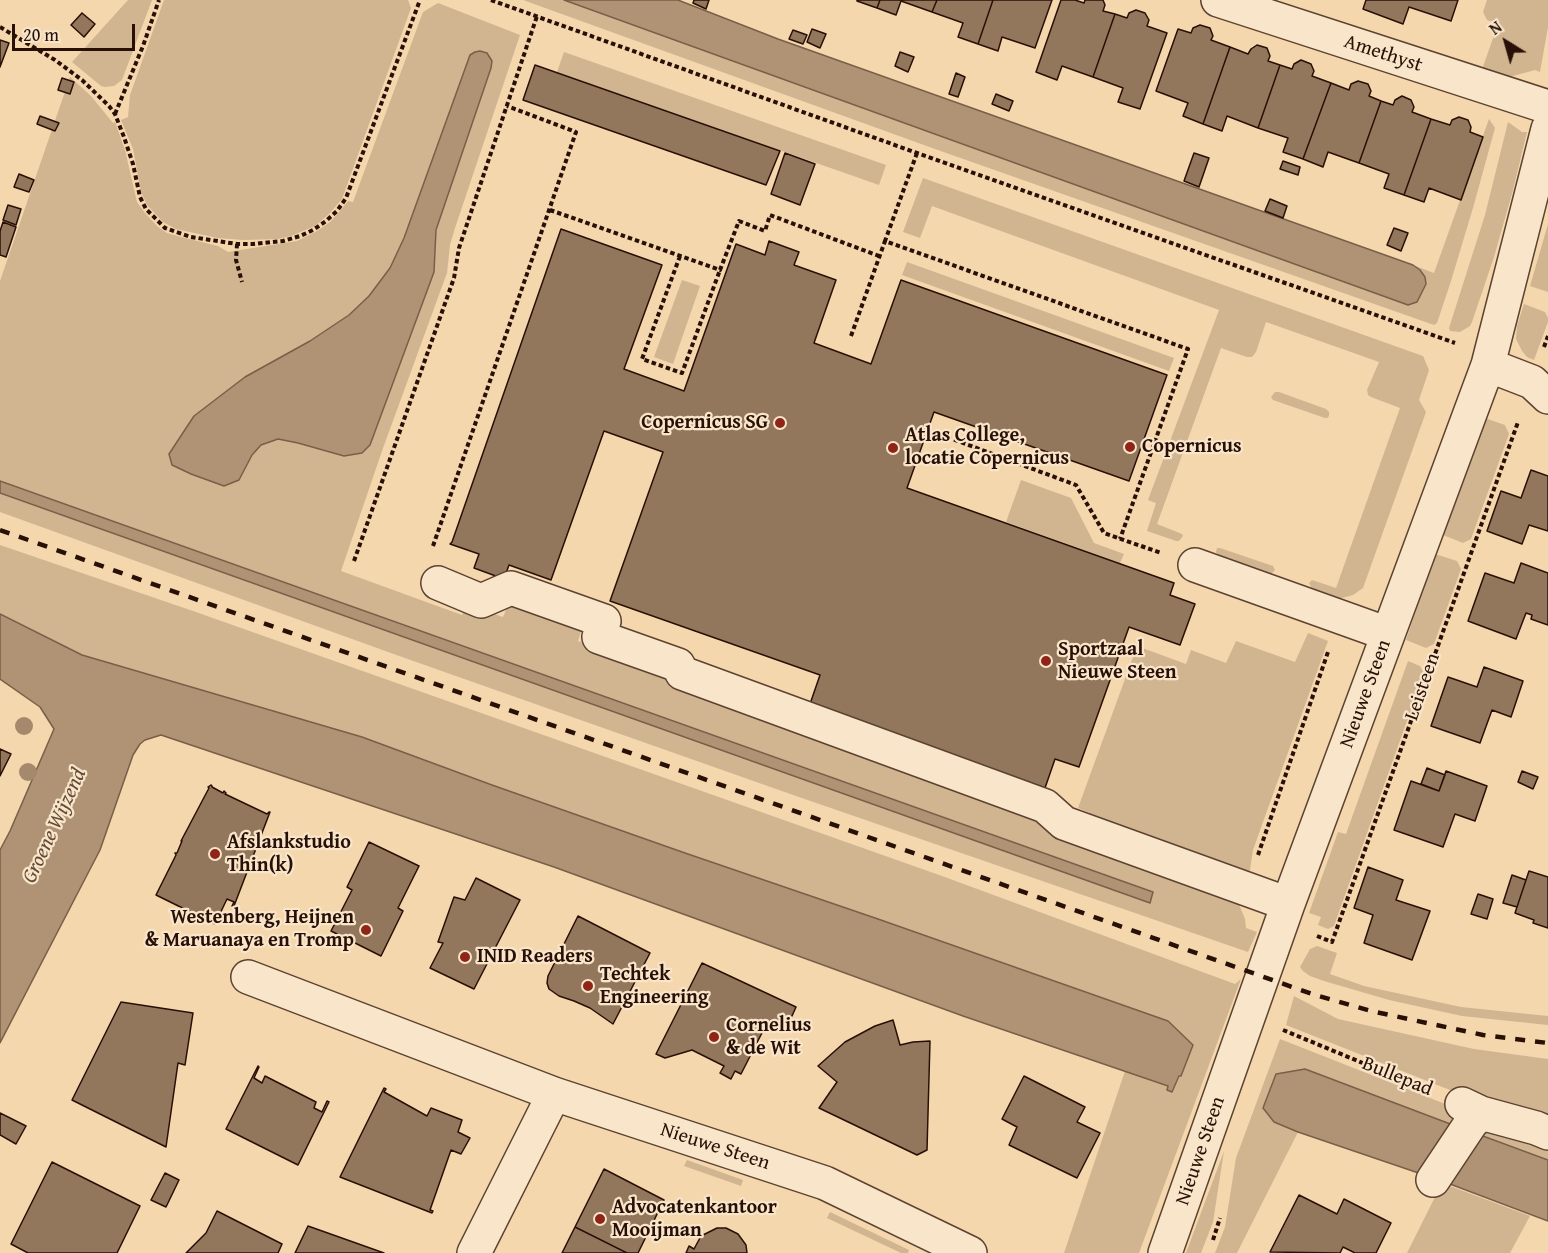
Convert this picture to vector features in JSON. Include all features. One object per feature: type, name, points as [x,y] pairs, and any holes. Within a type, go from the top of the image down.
[{"type":"street","name":"Amethyst","points":[[1218,0],[1548,107]]},
{"type":"street","name":"Nieuwe Steen","points":[[1165,1253],[1285,913],[1488,365],[1548,129]]},
{"type":"street","points":[[1488,365],[1540,389]]},
{"type":"street","points":[[1195,565],[1388,634]]},
{"type":"street","points":[[438,583],[481,601],[511,588],[604,621],[599,637],[678,665],[682,673],[1045,806],[1064,823],[1285,913]]},
{"type":"street","name":"Nieuwe Steen","points":[[248,977],[554,1094],[825,1183],[970,1253]]},
{"type":"street","points":[[474,1253],[554,1094]]},
{"type":"street","points":[[1433,1180],[1471,1113],[1536,1128],[1548,1133]]},
{"type":"path","points":[[115,114],[159,0]]},
{"type":"path","points":[[0,27],[55,60],[82,80],[115,114],[133,164],[140,197],[151,216],[165,228],[191,237],[237,244],[283,241],[300,236],[326,221],[337,211],[346,198],[420,0]]},
{"type":"path","points":[[491,0],[1462,346],[1488,365]]},
{"type":"path","points":[[354,561],[454,278],[459,248],[537,16]]},
{"type":"path","points":[[438,583],[422,578],[576,132],[507,106]]},
{"type":"path","points":[[851,336],[917,153]]},
{"type":"path","points":[[550,210],[720,270]]},
{"type":"path","points":[[680,256],[642,359],[682,373],[739,221],[765,231],[770,215],[879,256]]},
{"type":"path","points":[[885,241],[1188,349],[1120,539]]},
{"type":"path","points":[[237,244],[236,260],[242,282]]},
{"type":"path","name":"Leisteen","points":[[1285,913],[1332,942],[1540,389]]},
{"type":"path","points":[[947,437],[1076,485],[1104,533],[1195,565]]},
{"type":"path","points":[[1262,841],[1340,617]]},
{"type":"path","name":"Bullepad","points":[[1249,1016],[1471,1113]]},
{"type":"shaded area","points":[[128,0],[152,0],[122,80],[114,86],[101,86],[72,62]]},
{"type":"shaded area","points":[[164,0],[408,0],[411,8],[342,199],[315,226],[278,239],[217,238],[176,229],[163,222],[147,205],[141,192],[133,149],[121,120],[128,117],[130,95]]},
{"type":"shaded area","points":[[523,0],[564,0],[1408,305],[1425,277],[1413,265],[1434,273],[1489,119],[1495,128],[1451,281],[1437,323],[1434,325],[935,149]]},
{"type":"shaded area","points":[[1487,0],[1548,0],[1548,27],[1540,72],[1535,70],[1491,82],[1479,78],[1498,24],[1487,20],[1483,12]]},
{"type":"shaded area","points":[[438,3],[520,35],[455,228],[450,245],[447,273],[341,571],[462,615],[467,604],[503,617],[508,605],[581,631],[578,641],[669,674],[1013,812],[1153,863],[1238,902],[1246,928],[1257,932],[1248,952],[796,796],[0,512],[0,493],[1150,903],[1152,891],[192,549],[0,485],[0,281],[70,77],[91,96],[113,123],[115,122],[125,150],[137,202],[158,227],[167,233],[218,246],[228,252],[297,241],[330,222],[348,201],[353,202],[423,12]],"holes":[[[480,51],[487,53],[491,68],[436,230],[434,272],[298,443],[278,439],[261,445],[252,455],[239,480],[224,486],[172,465],[169,454],[194,416],[245,377],[310,341],[349,315],[369,296],[390,268],[404,238],[470,55]]]},
{"type":"shaded area","points":[[564,52],[886,165],[879,185],[557,72]]},
{"type":"shaded area","points":[[1508,122],[1522,132],[1527,132],[1513,190],[1472,322],[1460,332],[1450,331],[1449,328],[1485,215]]},
{"type":"shaded area","points":[[923,178],[1423,356],[1429,370],[1419,400],[1426,412],[1363,588],[1353,595],[1336,598],[1312,589],[1309,583],[1312,580],[1336,588],[1400,408],[1368,395],[1367,390],[1379,362],[1266,322],[1256,352],[1252,357],[1221,348],[1157,524],[1183,536],[1176,541],[1147,531],[1156,503],[1148,500],[1219,310],[932,206],[920,238],[903,232]]},
{"type":"shaded area","points":[[1548,224],[1548,292],[1530,286]]},
{"type":"shaded area","points":[[907,262],[1174,358],[1169,371],[902,275]]},
{"type":"shaded area","points":[[682,280],[700,286],[673,364],[654,357]]},
{"type":"shaded area","points":[[1524,304],[1545,312],[1548,318],[1534,360],[1527,357],[1516,339],[1517,326]]},
{"type":"shaded area","points":[[1275,392],[1326,409],[1329,416],[1325,418],[1273,400],[1271,397]]},
{"type":"shaded area","points":[[1485,418],[1505,425],[1509,434],[1471,539],[1463,543],[1443,535]]},
{"type":"shaded area","points":[[1021,480],[1071,498],[1094,543],[1124,554],[1120,563],[1006,522]]},
{"type":"shaded area","points":[[0,545],[942,876],[1235,984],[1241,979],[1139,1253],[1064,1253],[1125,1071],[1168,1086],[1172,1091],[1181,1076],[1193,1045],[878,919],[492,785],[362,737],[82,655],[0,614]]},
{"type":"shaded area","points":[[1217,548],[1273,566],[1275,570],[1268,574],[1219,557],[1216,552]]},
{"type":"shaded area","points":[[1435,554],[1457,561],[1461,569],[1434,644],[1426,648],[1406,640]]},
{"type":"shaded area","points":[[1308,633],[1328,641],[1253,850],[1250,870],[1246,878],[1086,824],[1090,813],[1078,808],[1137,646],[1186,664],[1191,650],[1226,663],[1236,641],[1295,662]]},
{"type":"shaded area","points":[[1408,661],[1420,666],[1424,673],[1334,926],[1328,929],[1318,925],[1321,917],[1309,913],[1338,832],[1346,834]]},
{"type":"shaded area","points":[[1317,946],[1337,953],[1330,974],[1364,986],[1461,1007],[1548,1016],[1548,1025],[1462,1016],[1389,1000],[1324,981],[1310,976],[1300,967],[1310,949]]},
{"type":"shaded area","points":[[1294,996],[1338,1019],[1474,1049],[1548,1059],[1548,1125],[1455,1092],[1286,1025]]},
{"type":"shaded area","points":[[1280,1039],[1463,1111],[1458,1127],[1445,1122],[1274,1122],[1298,1132],[1237,1253],[1215,1253],[1225,1227],[1236,1158]]},
{"type":"shaded area","points":[[1483,1122],[1548,1140],[1548,1160],[1475,1133]]},
{"type":"shaded area","points":[[1224,1151],[1213,1222],[1201,1253],[1186,1253]]},
{"type":"shaded area","points":[[687,1160],[743,1180],[741,1186],[684,1166]]},
{"type":"shaded area","points":[[1442,1183],[1530,1216],[1510,1253],[1407,1253]]},
{"type":"shaded area","points":[[830,1212],[909,1250],[908,1253],[901,1253],[827,1218]]},
{"type":"water","points":[[564,0],[678,0],[778,39],[1413,265],[1425,277],[1426,284],[1417,302],[1408,305]]},
{"type":"water","points":[[480,51],[487,53],[492,61],[491,68],[436,230],[434,272],[370,445],[362,453],[344,456],[278,439],[261,445],[252,455],[239,480],[224,486],[172,465],[169,454],[194,416],[245,377],[310,341],[349,315],[369,296],[390,268],[404,238],[470,55]]},
{"type":"water","points":[[0,481],[1153,892],[1150,903],[0,493]]},
{"type":"water","name":"Groene Wijzend","points":[[0,614],[82,655],[362,737],[492,785],[1168,1021],[1193,1045],[1172,1092],[1167,1090],[1168,1086],[963,1016],[554,867],[161,735],[145,740],[133,755],[100,850],[0,1043],[0,850],[54,729],[40,707],[0,679]]},
{"type":"water","points":[[1305,1069],[1548,1160],[1548,1221],[1274,1122],[1263,1108],[1276,1074]]},
{"type":"building","points":[[694,0],[709,0],[706,9],[693,3]]},
{"type":"building","points":[[857,0],[880,0],[877,8]]},
{"type":"building","points":[[880,0],[937,0],[932,12],[901,1],[896,15],[877,8]]},
{"type":"building","points":[[937,0],[993,0],[978,44],[958,37],[963,23],[932,12]]},
{"type":"building","points":[[993,0],[1052,0],[1035,48],[1002,37],[998,51],[978,44]]},
{"type":"building","points":[[1061,0],[1075,0],[1084,3],[1085,0],[1103,0],[1105,5],[1103,11],[1115,14],[1093,77],[1062,66],[1057,80],[1036,72]]},
{"type":"building","points":[[1366,0],[1458,0],[1451,21],[1409,7],[1403,24],[1363,9]]},
{"type":"building","points":[[1136,10],[1145,13],[1149,20],[1147,26],[1167,33],[1140,109],[1118,102],[1123,88],[1093,77],[1115,14],[1127,18],[1129,13]]},
{"type":"building","points":[[82,13],[95,24],[84,37],[71,25]]},
{"type":"building","points":[[1200,25],[1210,28],[1213,36],[1211,40],[1230,47],[1203,124],[1183,116],[1188,103],[1156,91],[1178,29],[1191,33],[1193,28]]},
{"type":"building","points":[[812,29],[826,34],[820,48],[807,42]]},
{"type":"building","points":[[793,30],[807,35],[803,44],[789,39]]},
{"type":"building","points":[[0,40],[9,43],[0,67]]},
{"type":"building","points":[[1257,45],[1267,48],[1270,56],[1268,61],[1280,65],[1258,128],[1227,116],[1222,131],[1203,124],[1230,47],[1248,54]]},
{"type":"building","points":[[900,52],[914,57],[908,72],[895,66]]},
{"type":"building","points":[[1301,60],[1311,64],[1314,71],[1312,76],[1331,83],[1303,159],[1283,152],[1288,138],[1258,128],[1280,65],[1292,69],[1294,64]]},
{"type":"building","points":[[535,65],[780,151],[766,185],[523,100]]},
{"type":"building","points":[[956,73],[965,77],[958,97],[949,94]]},
{"type":"building","points":[[62,78],[74,82],[70,94],[58,90]]},
{"type":"building","points":[[1358,81],[1368,84],[1371,91],[1369,96],[1381,101],[1359,163],[1328,152],[1323,167],[1303,159],[1331,83],[1349,90],[1351,84]]},
{"type":"building","points":[[996,94],[1013,101],[1009,111],[992,104]]},
{"type":"building","points":[[1402,96],[1411,100],[1414,107],[1412,112],[1431,119],[1404,195],[1384,188],[1389,174],[1359,163],[1381,101],[1393,105],[1395,100]]},
{"type":"building","points":[[40,116],[59,123],[55,131],[37,124]]},
{"type":"building","points":[[1459,117],[1468,120],[1471,127],[1470,132],[1483,137],[1461,200],[1429,188],[1424,202],[1404,195],[1431,119],[1450,125],[1452,120]]},
{"type":"building","points":[[785,153],[815,164],[800,205],[771,194]]},
{"type":"building","points":[[1194,153],[1209,158],[1199,187],[1184,181]]},
{"type":"building","points":[[1283,161],[1300,167],[1298,175],[1280,169]]},
{"type":"building","points":[[19,174],[34,180],[29,192],[14,187]]},
{"type":"building","points":[[1270,199],[1287,206],[1283,218],[1265,211]]},
{"type":"building","points":[[8,205],[21,209],[16,225],[3,220]]},
{"type":"building","points":[[3,222],[16,227],[6,257],[0,255],[0,231]]},
{"type":"building","points":[[1394,228],[1408,233],[1401,251],[1387,245]]},
{"type":"building","points":[[561,229],[662,265],[624,369],[684,391],[736,244],[765,255],[769,241],[799,252],[794,265],[836,280],[814,343],[871,364],[901,280],[1167,375],[1129,481],[934,412],[907,488],[1174,583],[1170,595],[1195,604],[1180,645],[1129,627],[1079,767],[1055,759],[1045,788],[810,704],[820,675],[610,601],[663,452],[604,431],[551,580],[509,565],[504,579],[474,568],[479,554],[450,544]]},
{"type":"building","points":[[1531,470],[1548,476],[1548,531],[1529,525],[1522,544],[1487,531],[1501,491],[1521,498]]},
{"type":"building","points":[[1521,563],[1548,573],[1548,625],[1531,619],[1532,615],[1526,613],[1516,639],[1468,621],[1485,573],[1514,583]]},
{"type":"building","points":[[1484,667],[1523,681],[1511,717],[1492,710],[1480,743],[1431,726],[1448,677],[1477,687]]},
{"type":"building","points":[[0,749],[11,754],[0,776]]},
{"type":"building","points":[[1427,768],[1445,775],[1439,791],[1421,784]]},
{"type":"building","points":[[1446,771],[1487,786],[1475,821],[1455,814],[1443,847],[1394,830],[1411,781],[1439,791]]},
{"type":"building","points":[[1522,771],[1538,777],[1533,789],[1518,782]]},
{"type":"building","points":[[211,785],[267,814],[270,812],[234,906],[232,906],[234,902],[227,899],[215,924],[156,895]]},
{"type":"building","points":[[369,842],[419,866],[398,908],[403,911],[381,956],[331,931],[352,890],[347,887]]},
{"type":"building","points":[[1368,867],[1403,880],[1396,900],[1430,911],[1412,960],[1364,943],[1373,915],[1354,908]]},
{"type":"building","points":[[1529,871],[1548,877],[1548,928],[1515,913]]},
{"type":"building","points":[[1512,875],[1526,880],[1517,907],[1503,903]]},
{"type":"building","points":[[476,878],[520,900],[474,989],[430,968],[443,943],[438,942],[454,897],[465,900]]},
{"type":"building","points":[[1478,894],[1493,899],[1487,919],[1471,914]]},
{"type":"building","points":[[578,916],[650,953],[613,1024],[590,1008],[559,996],[549,989],[547,983],[548,976]]},
{"type":"building","points":[[702,963],[796,1007],[792,1016],[766,1025],[741,1074],[735,1071],[731,1079],[720,1073],[724,1066],[692,1050],[665,1058],[656,1054]]},
{"type":"building","points":[[121,1002],[193,1013],[185,1065],[178,1063],[166,1147],[72,1100]]},
{"type":"building","points":[[893,1020],[900,1045],[930,1041],[927,1150],[917,1155],[819,1108],[837,1082],[818,1066],[845,1042],[875,1026]]},
{"type":"building","points":[[258,1066],[254,1078],[262,1083],[265,1076],[316,1102],[314,1108],[322,1112],[327,1101],[329,1102],[298,1165],[226,1129]]},
{"type":"building","points":[[1024,1076],[1085,1107],[1077,1122],[1100,1133],[1077,1178],[1009,1145],[1017,1127],[1002,1119]]},
{"type":"building","points":[[384,1088],[386,1089],[384,1092],[427,1116],[431,1108],[462,1120],[458,1132],[470,1138],[461,1154],[451,1150],[430,1210],[433,1211],[432,1213],[340,1177]]},
{"type":"building","points":[[0,1113],[26,1126],[16,1144],[0,1135]]},
{"type":"building","points":[[52,1162],[140,1206],[117,1253],[28,1253],[11,1244]]},
{"type":"building","points":[[604,1169],[664,1200],[638,1253],[627,1253],[575,1227]]},
{"type":"building","points":[[165,1173],[179,1180],[166,1207],[151,1200]]},
{"type":"building","points":[[1299,1195],[1337,1214],[1344,1199],[1391,1223],[1376,1253],[1355,1253],[1343,1247],[1340,1253],[1270,1252]]},
{"type":"building","points":[[217,1211],[282,1244],[278,1253],[186,1253],[206,1233]]},
{"type":"building","points":[[308,1226],[384,1253],[295,1253]]},
{"type":"building","points":[[575,1227],[627,1253],[562,1253]]},
{"type":"building","points":[[717,1228],[726,1228],[738,1234],[746,1245],[747,1253],[686,1253],[689,1246],[694,1249],[701,1236]]},
{"type":"railway","points":[[0,530],[1312,994],[1371,1011],[1483,1035],[1548,1043]]},
{"type":"place","name":"Copernicus SG","points":[[780,423]]},
{"type":"place","name":"Copernicus","points":[[1130,447]]},
{"type":"place","name":"Atlas College, locatie Copernicus","points":[[893,448]]},
{"type":"place","name":"Sportzaal Nieuwe Steen","points":[[1046,661]]},
{"type":"place","name":"Afslankstudio Thin(k)","points":[[215,854]]},
{"type":"place","name":"Westenberg, Heijnen & Maruanaya en Tromp","points":[[366,930]]},
{"type":"place","name":"INID Readers","points":[[465,957]]},
{"type":"place","name":"Techtek Engineering","points":[[588,986]]},
{"type":"place","name":"Cornelius & de Wit","points":[[714,1037]]},
{"type":"place","name":"Advocatenkantoor Mooijman","points":[[600,1219]]}]
